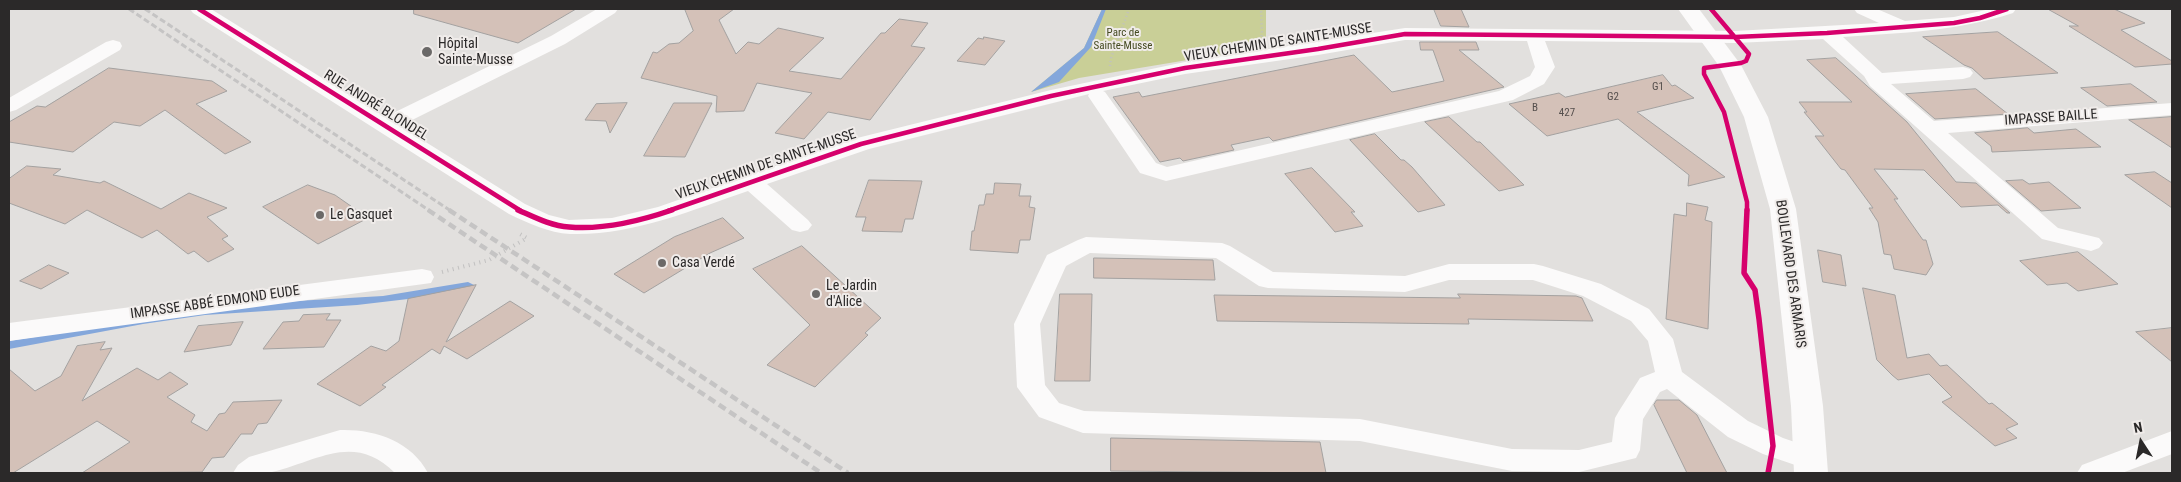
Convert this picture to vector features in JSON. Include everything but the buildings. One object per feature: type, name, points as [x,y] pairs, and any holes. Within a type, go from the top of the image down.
[{"type":"main road","name":"BOULEVARD DES ARMARIS","points":[[1688,9],[1730,65],[1756,117],[1784,209],[1801,352],[1811,466]]},
{"type":"street","name":"RUE ANDRÉ BLONDEL","points":[[199,9],[517,209],[542,221]]},
{"type":"street","points":[[384,126],[558,40],[609,9]]},
{"type":"street","points":[[1862,9],[1902,27]]},
{"type":"street","name":"VIEUX CHEMIN DE SAINTE-MUSSE","points":[[542,221],[569,227],[612,225],[665,212],[861,144],[1051,96],[1103,90],[1185,68],[1405,34],[1710,37],[1826,33],[1954,22],[1980,18],[2007,9]]},
{"type":"street","points":[[1826,33],[1873,74],[1875,79],[1929,128],[2050,234],[2091,243]]},
{"type":"street","points":[[1103,90],[1148,168],[1166,174],[1506,96],[1537,80],[1545,67],[1534,35]]},
{"type":"street","points":[[9,106],[113,46]]},
{"type":"street","points":[[1875,79],[1963,73]]},
{"type":"street","name":"IMPASSE BAILLE","points":[[1929,128],[2172,109]]},
{"type":"street","points":[[752,182],[800,225]]},
{"type":"street","points":[[1670,377],[1650,385],[1630,418],[1626,450],[1579,461],[1512,460],[1360,430],[1083,422],[1049,410],[1030,387],[1027,324],[1056,261],[1086,246],[1139,246],[1222,252],[1268,280],[1405,284],[1449,272],[1534,272],[1592,290],[1640,315],[1660,339],[1670,377],[1738,429],[1811,466]]},
{"type":"street","name":"IMPASSE ABBÉ EDMOND EUDE","points":[[9,332],[422,277]]},
{"type":"street","points":[[248,473],[259,465],[280,466],[314,447],[343,440],[368,441],[388,449],[404,462],[413,473]]},
{"type":"street","points":[[2092,473],[2165,451]]},
{"type":"path","points":[[1103,90],[1111,58],[1129,9]]},
{"type":"path","points":[[1251,59],[1262,35],[1261,9]]},
{"type":"path","points":[[422,277],[489,260],[527,238]]},
{"type":"green space","name":"Parc de Sainte-Musse","points":[[1102,9],[1266,9],[1266,47],[1079,78],[1031,92],[1084,48]]},
{"type":"water","points":[[1102,9],[1106,9],[1091,47],[1059,82],[1031,92],[1084,48]]},
{"type":"water","points":[[468,282],[476,286],[408,299],[357,305],[205,315],[143,324],[9,349],[9,341],[244,304],[383,296]]},
{"type":"railway","points":[[129,9],[430,211]]},
{"type":"railway","points":[[145,9],[451,211]]},
{"type":"railway","points":[[428,210],[821,473]]},
{"type":"railway","points":[[449,210],[848,473]]},
{"type":"cycle path","points":[[199,9],[517,209],[542,221],[569,227],[612,225],[665,212],[861,144],[1051,96],[1185,68],[1318,49],[1405,34],[1735,37],[1827,33],[1954,23],[1980,18],[2007,9]]},
{"type":"cycle path","points":[[1711,9],[1749,54],[1746,61],[1741,63],[1704,68],[1704,74],[1724,112],[1747,202],[1744,273],[1755,290],[1759,319],[1773,446],[1768,473]]},
{"type":"place","name":"Hôpital Sainte-Musse","points":[[427,52]]},
{"type":"place","name":"Le Gasquet","points":[[320,215]]},
{"type":"place","name":"Casa Verdé","points":[[662,263]]},
{"type":"place","name":"Le Jardin d'Alice","points":[[816,294]]}]
